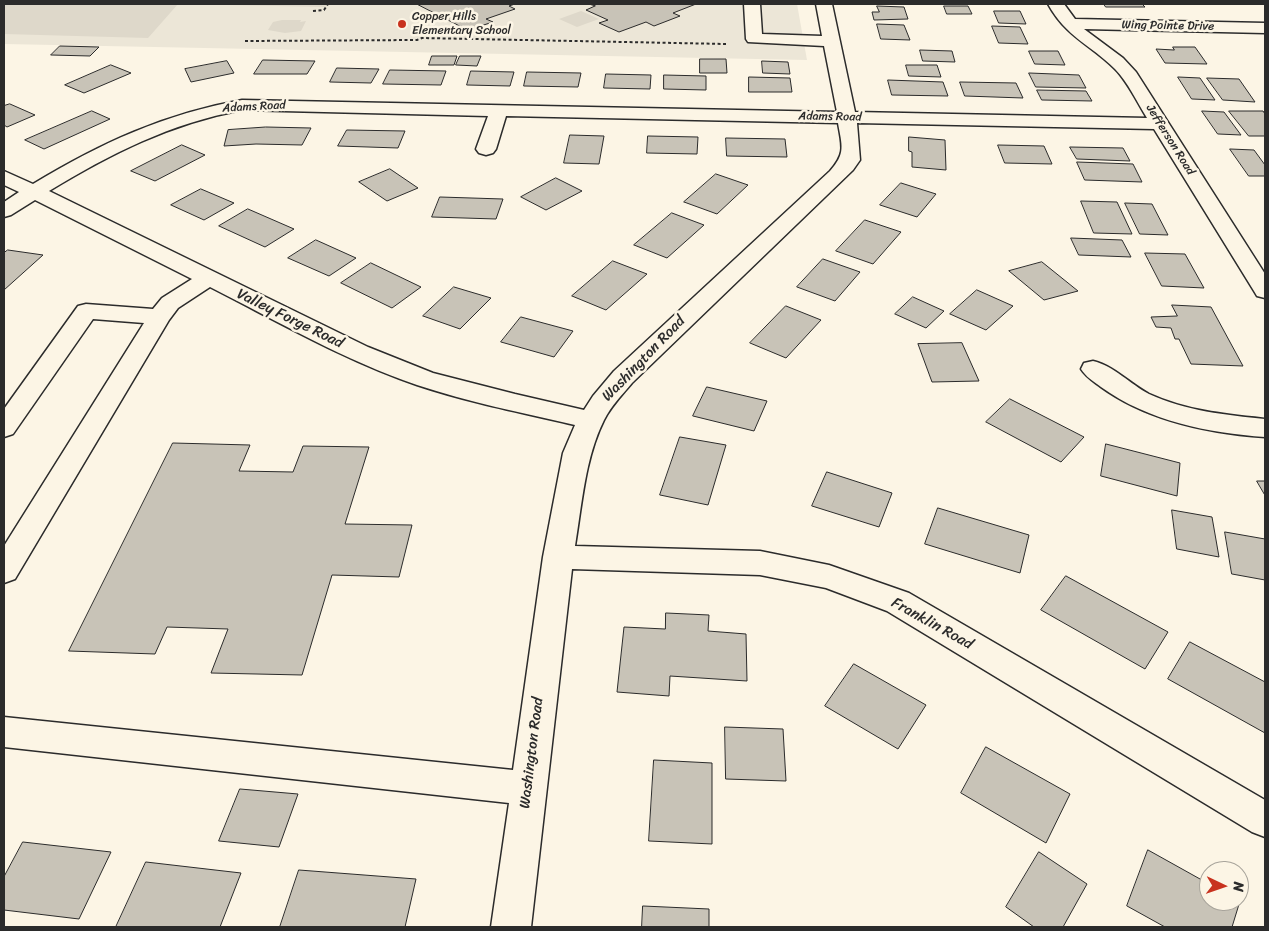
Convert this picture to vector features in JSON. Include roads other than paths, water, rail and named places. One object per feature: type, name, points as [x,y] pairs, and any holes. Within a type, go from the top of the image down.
[{"type":"street","points":[[752,4],[754,39],[831,41]]},
{"type":"street","name":"Washington Road","points":[[511,927],[558,557],[577,453],[591,420],[602,402],[640,359],[837,175],[850,160],[852,150],[824,4]]},
{"type":"street","name":"Jefferson Road","points":[[1056,4],[1070,24],[1082,36],[1118,61],[1265,291]]},
{"type":"street","name":"Wing Pointe Drive","points":[[1070,24],[1265,28]]},
{"type":"street","name":"Adams Road","points":[[4,211],[70,169],[185,116],[220,108],[270,104],[1160,124]]},
{"type":"street","points":[[486,149],[499,109]]},
{"type":"street","name":"Valley Forge Road","points":[[4,177],[207,279],[359,352],[425,379],[515,403],[591,420]]},
{"type":"street","points":[[4,571],[159,317],[170,303],[207,279]]},
{"type":"street","points":[[4,428],[86,311],[159,317]]},
{"type":"street","points":[[1093,369],[1125,392],[1169,411],[1225,424],[1265,428]]},
{"type":"street","name":"Franklin Road","points":[[558,557],[760,563],[829,577],[898,602],[1265,820]]},
{"type":"street","points":[[4,732],[183,749],[376,773],[528,788]]},
{"type":"place","name":"Copper Hills Elementary School","points":[[402,24]]}]
